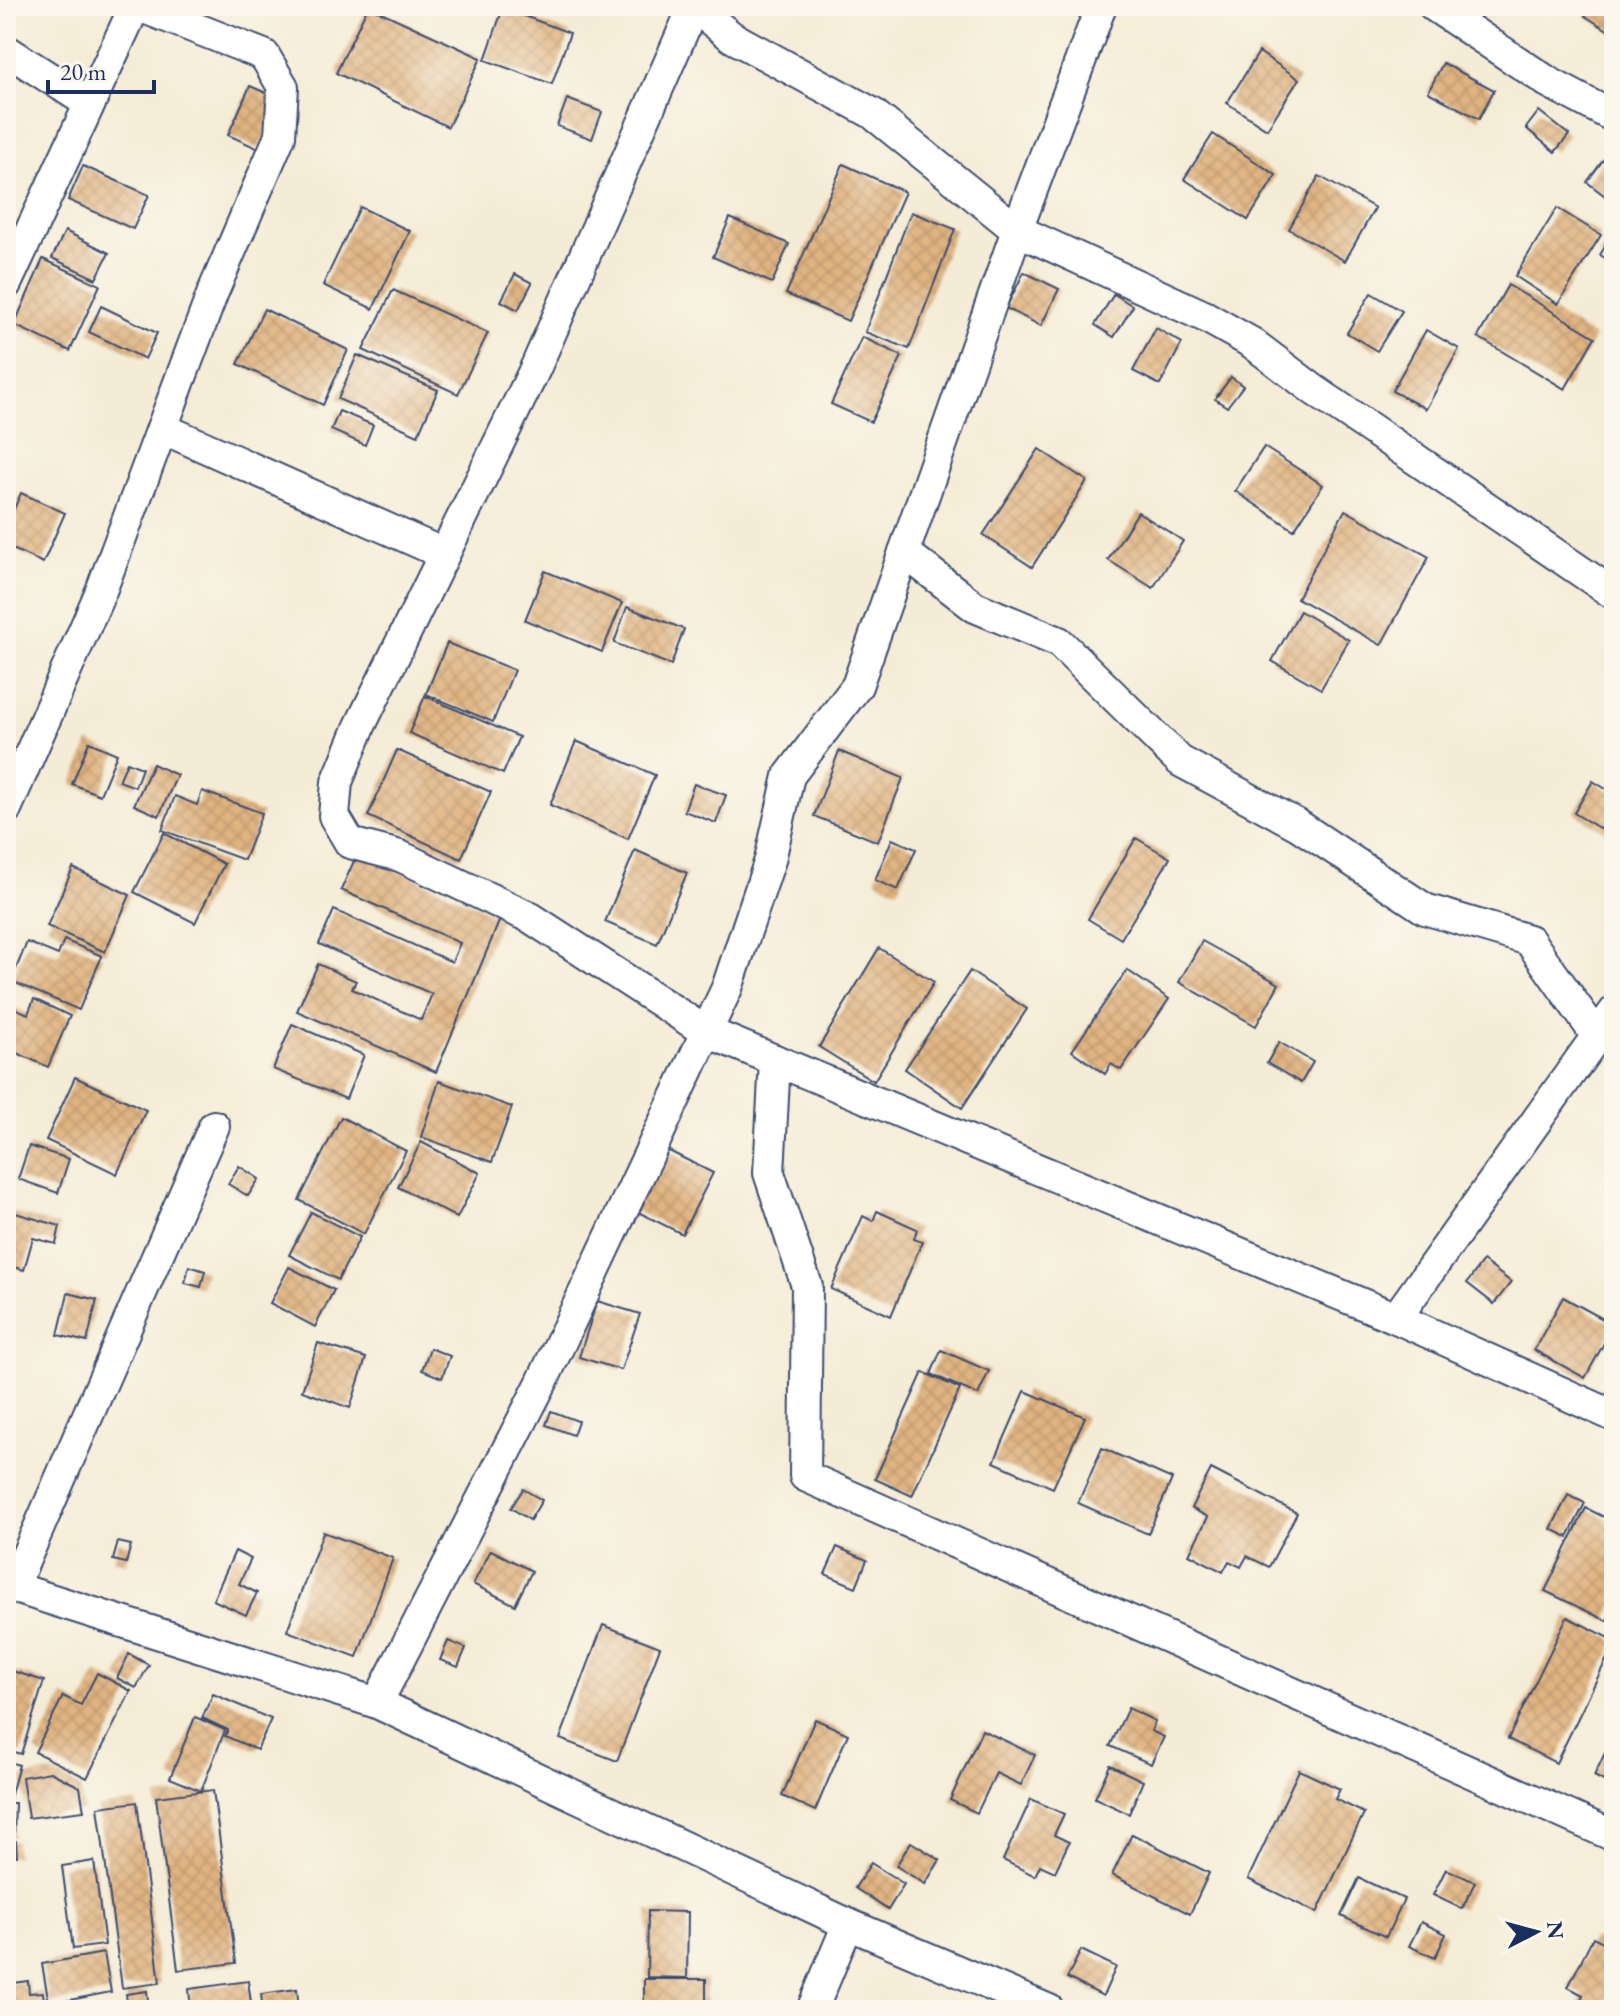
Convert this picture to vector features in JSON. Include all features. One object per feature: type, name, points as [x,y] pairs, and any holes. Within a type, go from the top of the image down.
[{"type":"street","points":[[6,284],[137,6],[264,55],[283,87],[280,136],[213,292],[101,591],[6,809]]},
{"type":"street","points":[[1614,594],[1314,390],[1252,343],[1194,311],[1017,230],[872,113],[732,37],[693,6],[535,369],[360,726],[337,782],[334,816],[350,843],[400,856],[531,918],[705,1031],[1396,1318],[1614,1416]]},
{"type":"street","points":[[377,1703],[542,1382],[727,988],[770,860],[789,776],[857,686],[1017,230],[1101,6]]},
{"type":"street","points":[[1434,6],[1548,82],[1614,117]]},
{"type":"street","points":[[6,50],[90,104]]},
{"type":"street","points":[[162,428],[444,554]]},
{"type":"street","points":[[904,552],[975,607],[1059,642],[1180,761],[1298,825],[1425,909],[1529,940],[1606,1024],[1396,1318]]},
{"type":"street","points":[[775,1060],[769,1173],[807,1286],[805,1476],[1614,1836]]},
{"type":"street","points":[[214,1126],[9,1586],[377,1703],[848,1924],[1049,2010]]},
{"type":"street","points":[[812,2010],[848,1924]]},
{"type":"building","points":[[368,6],[481,58],[448,127],[336,73]]},
{"type":"building","points":[[1592,6],[1614,6],[1614,34],[1585,16]]},
{"type":"building","points":[[503,8],[570,33],[552,84],[485,60]]},
{"type":"building","points":[[1259,52],[1299,79],[1267,129],[1227,103]]},
{"type":"building","points":[[1443,63],[1494,90],[1479,119],[1428,92]]},
{"type":"building","points":[[250,86],[280,99],[259,149],[228,135]]},
{"type":"building","points":[[567,99],[602,112],[592,139],[557,126]]},
{"type":"building","points":[[1539,111],[1569,135],[1555,152],[1526,128]]},
{"type":"building","points":[[1213,134],[1276,175],[1248,220],[1184,179]]},
{"type":"building","points":[[1609,152],[1614,155],[1614,203],[1587,182]]},
{"type":"building","points":[[843,164],[905,192],[848,321],[786,294]]},
{"type":"building","points":[[83,166],[149,195],[133,229],[68,200]]},
{"type":"building","points":[[1319,176],[1375,208],[1345,261],[1289,229]]},
{"type":"building","points":[[360,207],[410,231],[373,309],[323,285]]},
{"type":"building","points":[[1557,208],[1601,235],[1558,304],[1515,276]]},
{"type":"building","points":[[911,212],[955,229],[909,349],[865,332]]},
{"type":"building","points":[[730,218],[789,244],[772,283],[713,257]]},
{"type":"building","points":[[65,231],[109,253],[96,279],[52,258]]},
{"type":"building","points":[[1614,232],[1614,263],[1600,255]]},
{"type":"building","points":[[43,259],[100,285],[70,351],[14,325]]},
{"type":"building","points":[[1024,272],[1059,289],[1041,326],[1006,308]]},
{"type":"building","points":[[515,274],[532,283],[518,310],[501,301]]},
{"type":"building","points":[[1508,285],[1595,337],[1565,389],[1478,337]]},
{"type":"building","points":[[393,290],[488,333],[458,394],[363,350]]},
{"type":"building","points":[[1371,293],[1402,311],[1377,351],[1347,333]]},
{"type":"building","points":[[1114,294],[1133,306],[1114,337],[1095,325]]},
{"type":"building","points":[[101,306],[157,333],[145,359],[89,332]]},
{"type":"building","points":[[264,309],[348,350],[323,405],[238,364]]},
{"type":"building","points":[[1156,328],[1182,343],[1160,385],[1133,371]]},
{"type":"building","points":[[1426,330],[1459,349],[1426,409],[1392,391]]},
{"type":"building","points":[[862,337],[902,356],[871,422],[831,404]]},
{"type":"building","points":[[357,355],[438,390],[418,435],[338,399]]},
{"type":"building","points":[[1231,377],[1243,386],[1227,407],[1215,399]]},
{"type":"building","points":[[339,411],[373,425],[365,445],[331,430]]},
{"type":"building","points":[[1264,447],[1323,485],[1294,530],[1235,491]]},
{"type":"building","points":[[1039,449],[1087,481],[1032,567],[983,535]]},
{"type":"building","points":[[6,489],[14,494],[6,510]]},
{"type":"building","points":[[21,493],[65,513],[43,563],[6,546],[6,527]]},
{"type":"building","points":[[1345,510],[1429,557],[1381,645],[1297,598]]},
{"type":"building","points":[[1138,512],[1183,541],[1153,588],[1108,560]]},
{"type":"building","points":[[545,571],[622,603],[602,652],[525,620]]},
{"type":"building","points":[[627,607],[684,629],[671,665],[614,643]]},
{"type":"building","points":[[1300,611],[1349,640],[1321,689],[1272,661]]},
{"type":"building","points":[[447,643],[514,670],[493,722],[426,694]]},
{"type":"building","points":[[425,696],[519,737],[503,774],[409,733]]},
{"type":"building","points":[[576,741],[655,775],[628,839],[550,805]]},
{"type":"building","points":[[89,742],[117,754],[100,795],[72,784]]},
{"type":"building","points":[[397,750],[491,792],[461,859],[368,816]]},
{"type":"building","points":[[839,751],[903,778],[878,842],[814,816]]},
{"type":"building","points":[[127,762],[142,768],[135,787],[119,781]]},
{"type":"building","points":[[153,764],[177,775],[159,816],[134,805]]},
{"type":"building","points":[[1593,781],[1614,794],[1614,837],[1574,813]]},
{"type":"building","points":[[694,784],[726,795],[716,823],[684,811]]},
{"type":"building","points":[[202,791],[262,813],[244,860],[162,830],[175,796],[197,805]]},
{"type":"building","points":[[164,833],[224,864],[195,923],[134,892]]},
{"type":"building","points":[[1136,838],[1170,858],[1121,939],[1088,919]]},
{"type":"building","points":[[892,839],[916,849],[898,890],[875,880]]},
{"type":"building","points":[[635,850],[687,873],[657,944],[605,922]]},
{"type":"building","points":[[358,852],[501,917],[436,1072],[297,1011],[318,964],[356,981],[352,989],[421,1020],[432,994],[319,944],[334,910],[452,962],[460,943],[341,890]]},
{"type":"building","points":[[73,868],[130,895],[105,952],[47,926]]},
{"type":"building","points":[[64,940],[102,956],[79,1010],[11,981],[27,942],[58,955]]},
{"type":"building","points":[[1202,941],[1279,984],[1256,1026],[1179,982]]},
{"type":"building","points":[[879,948],[934,982],[874,1081],[819,1047]]},
{"type":"building","points":[[1127,970],[1169,999],[1121,1070],[1111,1064],[1105,1074],[1072,1051]]},
{"type":"building","points":[[970,971],[1027,1009],[962,1108],[905,1069]]},
{"type":"building","points":[[34,999],[70,1016],[48,1067],[6,1048],[6,1004],[28,1014]]},
{"type":"building","points":[[292,1024],[364,1055],[346,1099],[273,1069]]},
{"type":"building","points":[[1279,1042],[1313,1062],[1301,1083],[1267,1063]]},
{"type":"building","points":[[75,1077],[146,1110],[117,1174],[46,1140]]},
{"type":"building","points":[[439,1081],[512,1107],[492,1162],[421,1137]]},
{"type":"building","points":[[341,1117],[406,1151],[364,1234],[299,1200]]},
{"type":"building","points":[[421,1142],[480,1173],[457,1218],[398,1187]]},
{"type":"building","points":[[29,1146],[69,1159],[58,1193],[18,1179]]},
{"type":"building","points":[[665,1149],[713,1173],[682,1234],[634,1210]]},
{"type":"building","points":[[239,1166],[259,1179],[248,1196],[228,1184]]},
{"type":"building","points":[[877,1211],[917,1229],[914,1239],[922,1242],[891,1316],[831,1289],[863,1216],[873,1221]]},
{"type":"building","points":[[12,1212],[60,1226],[56,1244],[33,1238],[24,1270],[6,1265],[6,1234]]},
{"type":"building","points":[[311,1212],[360,1237],[338,1280],[289,1255]]},
{"type":"building","points":[[1483,1261],[1511,1282],[1494,1304],[1467,1283]]},
{"type":"building","points":[[189,1266],[205,1271],[201,1287],[185,1283]]},
{"type":"building","points":[[289,1267],[334,1290],[315,1327],[270,1303]]},
{"type":"building","points":[[68,1293],[97,1300],[87,1342],[58,1335]]},
{"type":"building","points":[[1563,1297],[1614,1325],[1585,1378],[1534,1350]]},
{"type":"building","points":[[597,1301],[640,1314],[621,1370],[579,1357]]},
{"type":"building","points":[[318,1343],[366,1358],[350,1408],[302,1391]]},
{"type":"building","points":[[430,1348],[450,1356],[442,1378],[422,1370]]},
{"type":"building","points":[[941,1350],[989,1371],[978,1395],[931,1374]]},
{"type":"building","points":[[923,1372],[960,1389],[912,1496],[875,1479]]},
{"type":"building","points":[[1025,1391],[1085,1417],[1053,1488],[994,1462]]},
{"type":"building","points":[[551,1411],[578,1421],[573,1435],[546,1425]]},
{"type":"building","points":[[1102,1448],[1172,1479],[1148,1534],[1078,1503]]},
{"type":"building","points":[[1211,1469],[1297,1513],[1269,1567],[1247,1556],[1241,1567],[1229,1561],[1223,1572],[1189,1554],[1208,1517],[1191,1508]]},
{"type":"building","points":[[523,1489],[542,1500],[530,1520],[511,1508]]},
{"type":"building","points":[[1568,1495],[1585,1503],[1568,1537],[1551,1529]]},
{"type":"building","points":[[1586,1508],[1614,1522],[1614,1605],[1607,1621],[1545,1591]]},
{"type":"building","points":[[323,1532],[393,1558],[357,1657],[287,1631]]},
{"type":"building","points":[[118,1542],[131,1545],[126,1563],[113,1560]]},
{"type":"building","points":[[837,1547],[867,1560],[856,1587],[825,1574]]},
{"type":"building","points":[[491,1550],[532,1571],[515,1605],[473,1584]]},
{"type":"building","points":[[235,1551],[251,1559],[239,1584],[257,1593],[246,1615],[213,1600]]},
{"type":"building","points":[[1567,1617],[1614,1640],[1614,1644],[1556,1763],[1508,1739]]},
{"type":"building","points":[[603,1625],[660,1647],[617,1761],[560,1739]]},
{"type":"building","points":[[448,1641],[466,1648],[458,1667],[440,1660]]},
{"type":"building","points":[[129,1654],[149,1665],[136,1688],[117,1678]]},
{"type":"building","points":[[6,1669],[44,1681],[21,1754],[6,1750]]},
{"type":"building","points":[[97,1673],[131,1691],[87,1778],[35,1752],[63,1696],[81,1705]]},
{"type":"building","points":[[213,1694],[271,1719],[257,1750],[225,1736],[228,1730],[202,1718]]},
{"type":"building","points":[[1128,1708],[1155,1721],[1151,1731],[1164,1737],[1151,1764],[1110,1746]]},
{"type":"building","points":[[195,1717],[225,1730],[201,1791],[170,1778]]},
{"type":"building","points":[[815,1719],[848,1734],[815,1811],[782,1796]]},
{"type":"building","points":[[982,1730],[1035,1755],[1021,1785],[996,1773],[977,1813],[950,1800]]},
{"type":"building","points":[[1614,1734],[1614,1786],[1594,1776]]},
{"type":"building","points":[[6,1761],[19,1765],[10,1798],[6,1797]]},
{"type":"building","points":[[1110,1765],[1143,1781],[1129,1814],[1095,1798]]},
{"type":"building","points":[[1299,1770],[1340,1789],[1335,1799],[1364,1813],[1317,1913],[1248,1879]]},
{"type":"building","points":[[50,1772],[80,1787],[84,1811],[28,1818],[22,1777]]},
{"type":"building","points":[[213,1790],[236,1963],[178,1970],[156,1797]]},
{"type":"building","points":[[1031,1799],[1064,1814],[1054,1835],[1069,1842],[1055,1872],[1040,1865],[1035,1876],[1003,1860]]},
{"type":"building","points":[[137,1802],[160,1983],[122,1988],[98,1807]]},
{"type":"building","points":[[6,1803],[15,1803],[14,1837],[6,1837]]},
{"type":"building","points":[[1132,1834],[1209,1873],[1190,1914],[1112,1875]]},
{"type":"building","points":[[16,1841],[17,1856],[6,1856],[6,1842]]},
{"type":"building","points":[[911,1842],[940,1860],[925,1884],[896,1866]]},
{"type":"building","points":[[94,1861],[105,1945],[73,1949],[62,1866]]},
{"type":"building","points":[[871,1863],[904,1884],[888,1910],[855,1888]]},
{"type":"building","points":[[1446,1869],[1475,1882],[1462,1909],[1433,1895]]},
{"type":"building","points":[[1359,1878],[1404,1899],[1386,1937],[1341,1916]]},
{"type":"building","points":[[648,1911],[688,1912],[687,1978],[647,1977]]},
{"type":"building","points":[[1421,1922],[1446,1934],[1435,1958],[1409,1946]]},
{"type":"building","points":[[1614,1935],[1614,2010],[1576,2010],[1583,1995],[1568,1987],[1593,1937],[1609,1945]]},
{"type":"building","points":[[1081,1950],[1116,1967],[1103,1996],[1067,1978]]},
{"type":"building","points":[[104,1953],[111,1992],[49,2004],[42,1964]]},
{"type":"building","points":[[644,1979],[706,1979],[706,2009],[644,2009]]},
{"type":"building","points":[[28,1981],[29,1993],[43,1992],[45,2010],[6,2010],[6,1984]]},
{"type":"building","points":[[248,1981],[252,2010],[191,2010],[189,1989]]},
{"type":"building","points":[[297,1989],[299,2010],[263,2010],[261,1994]]},
{"type":"building","points":[[147,1991],[149,2010],[128,2010],[126,1994]]}]
